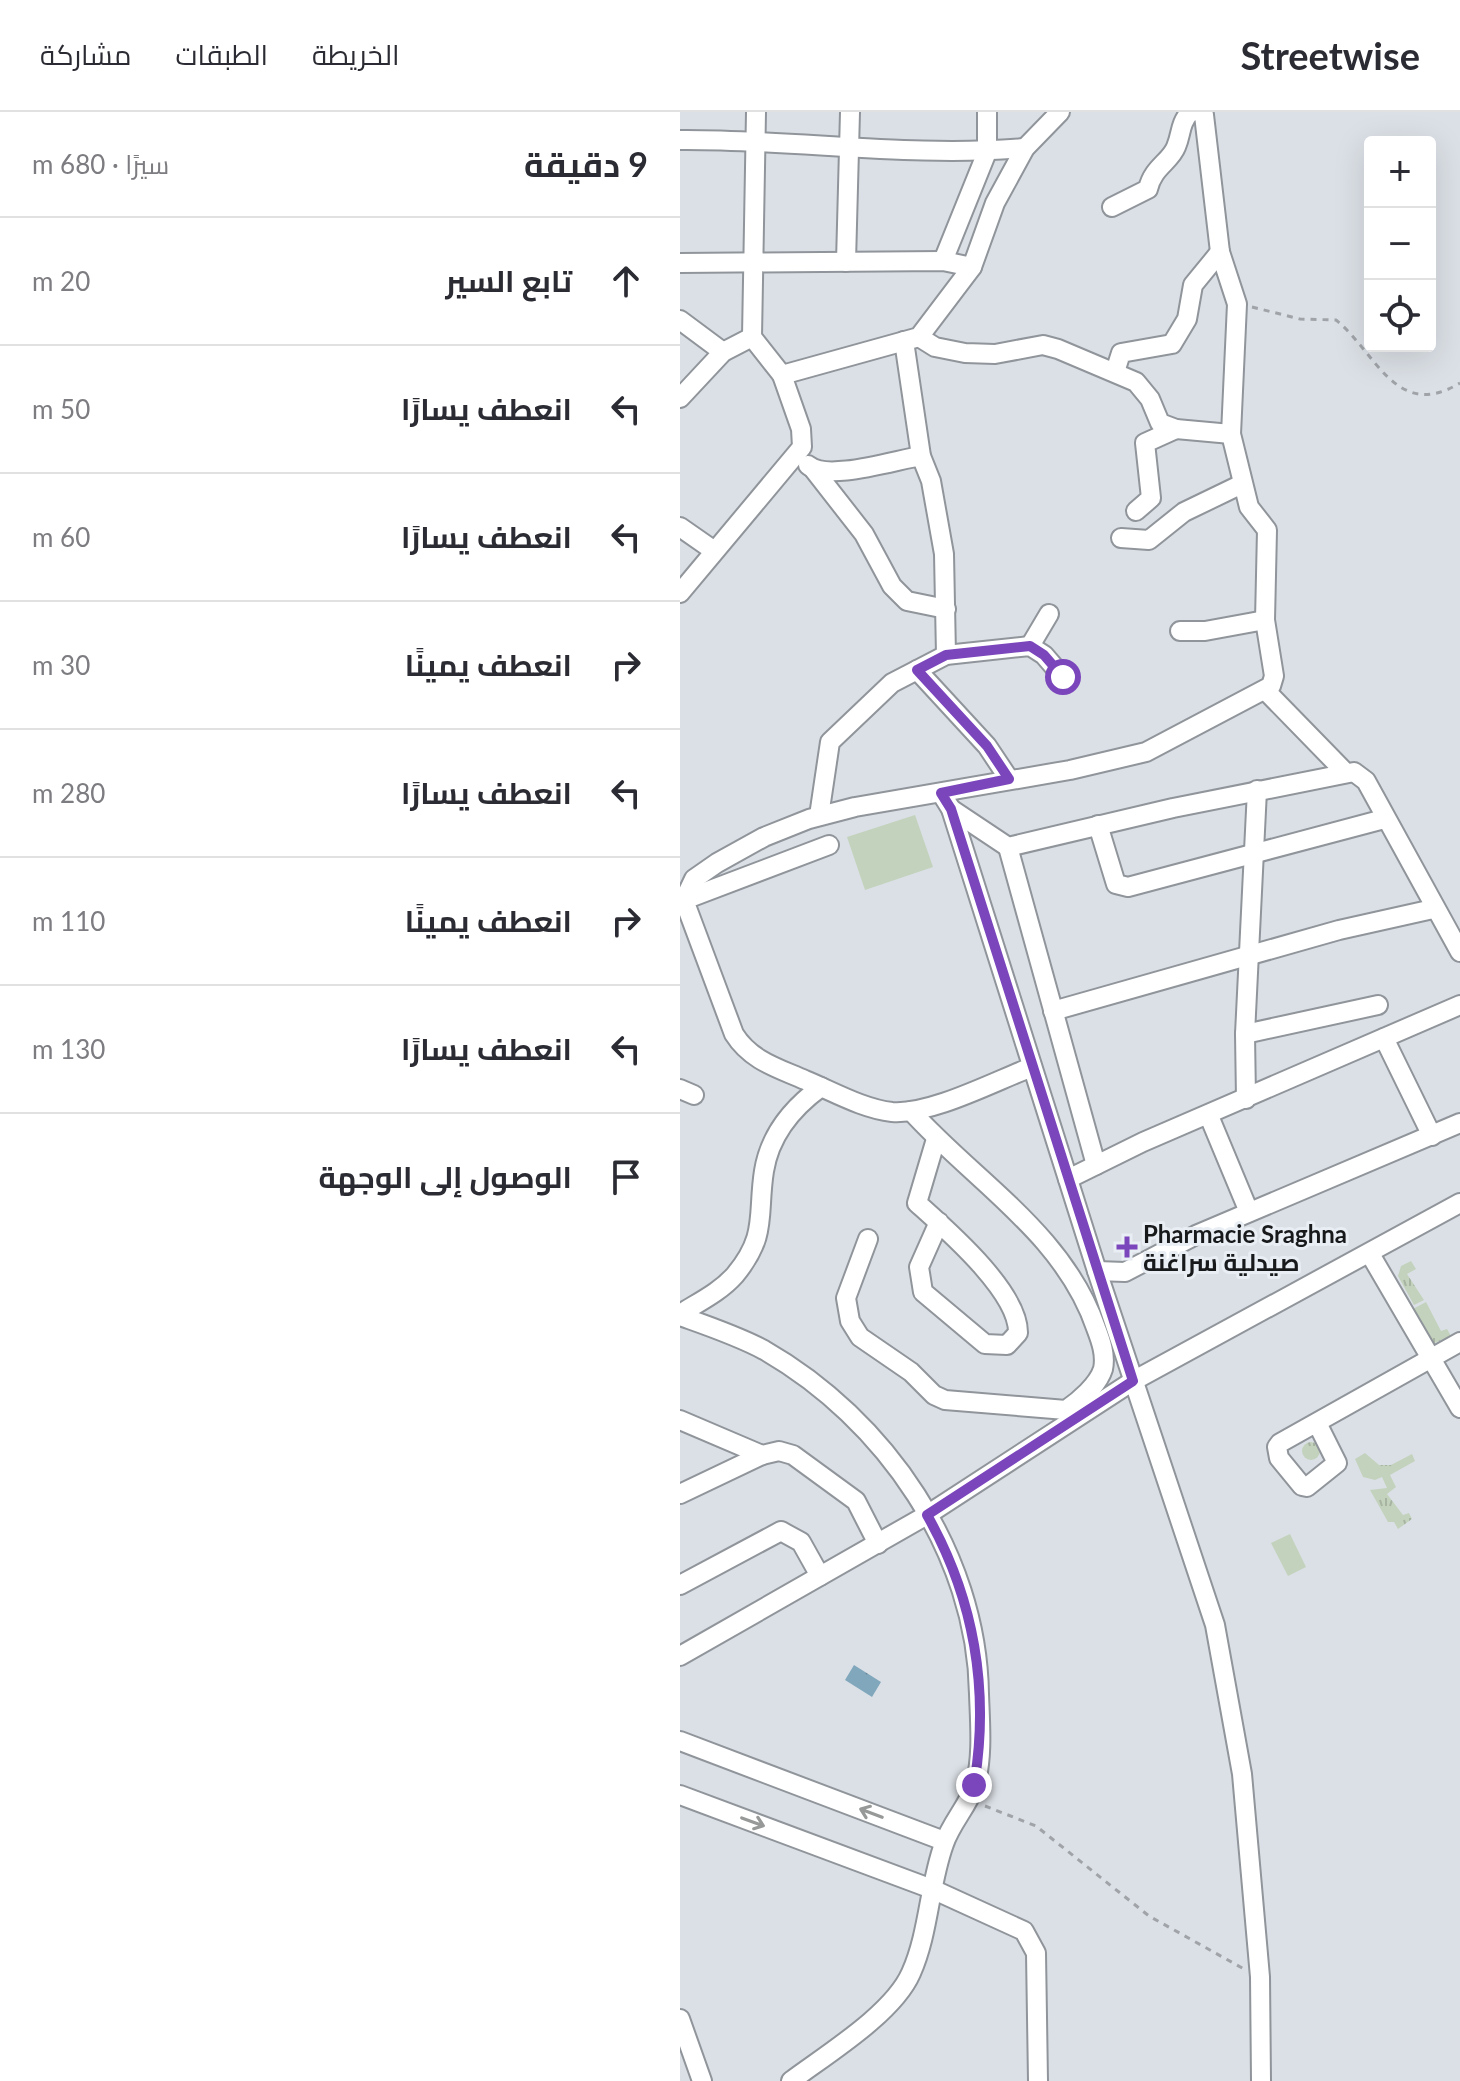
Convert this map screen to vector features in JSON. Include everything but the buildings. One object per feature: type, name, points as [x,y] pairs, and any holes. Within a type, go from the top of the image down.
[{"type":"street","points":[[680,593],[713,550],[797,455],[803,438],[782,375],[752,337],[756,112]]},
{"type":"street","points":[[846,262],[850,112]]},
{"type":"street","points":[[943,261],[987,152],[987,112]]},
{"type":"street","points":[[946,655],[944,554],[931,481],[921,456],[912,339],[972,267],[995,203],[1025,148],[1060,112]]},
{"type":"street","points":[[682,900],[694,879],[717,863],[764,837],[819,816],[946,801],[1009,779],[1070,770],[1146,752],[1266,691],[1274,676],[1265,620],[1267,530],[1249,507],[1231,434],[1237,304],[1220,252],[1199,113],[1180,123],[1176,147],[1156,169],[1148,189],[1112,207]]},
{"type":"street","points":[[680,140],[757,139],[849,148],[987,152],[1025,148]]},
{"type":"street","points":[[1115,372],[1121,353],[1172,344],[1181,334],[1193,285],[1220,252]]},
{"type":"street","points":[[680,263],[943,261],[972,267]]},
{"type":"street","points":[[680,320],[723,352]]},
{"type":"street","points":[[680,398],[723,352],[752,337]]},
{"type":"street","points":[[782,375],[912,339],[965,353],[995,354],[1043,345],[1115,372],[1143,389],[1160,423],[1176,429],[1231,434]]},
{"type":"street","points":[[1136,511],[1151,498],[1145,443],[1176,429]]},
{"type":"street","points":[[797,455],[814,470],[864,534],[900,594],[917,606],[946,609]]},
{"type":"street","points":[[814,470],[834,473],[921,456]]},
{"type":"street","points":[[1121,538],[1149,540],[1184,512],[1242,484]]},
{"type":"street","points":[[680,527],[713,550]]},
{"type":"street","points":[[1030,646],[1049,614]]},
{"type":"street","points":[[1180,631],[1205,631],[1265,620]]},
{"type":"street","points":[[819,816],[830,742],[892,683],[946,655],[1030,646],[1044,655],[1063,677]]},
{"type":"street","points":[[917,670],[987,746],[1009,779]]},
{"type":"street","points":[[1266,691],[1344,771]]},
{"type":"street","points":[[1008,847],[1344,771],[1361,774],[1433,909],[1460,952]]},
{"type":"street","points":[[1246,1099],[1245,1034],[1257,790]]},
{"type":"street","points":[[946,801],[1008,847],[1096,1165]]},
{"type":"street","points":[[946,801],[1133,1381],[1201,1575],[1222,1656],[1242,1774],[1260,1977],[1261,2081]]},
{"type":"street","points":[[1098,825],[1113,876],[1121,887],[1384,819]]},
{"type":"street","points":[[682,900],[829,845]]},
{"type":"street","points":[[682,900],[740,1044],[761,1061],[872,1108],[911,1111],[1032,1067]]},
{"type":"street","points":[[1053,1011],[1249,958],[1339,930],[1433,909]]},
{"type":"street","points":[[1245,1034],[1378,1005]]},
{"type":"street","points":[[1068,1179],[1460,1005]]},
{"type":"street","points":[[1384,1038],[1432,1136]]},
{"type":"street","points":[[680,1315],[723,1287],[743,1264],[761,1221],[763,1175],[774,1138],[800,1102],[821,1087]]},
{"type":"street","points":[[868,1239],[846,1298],[850,1321],[860,1337],[911,1372],[934,1395],[955,1402],[1066,1410],[1098,1379],[1104,1360],[1102,1345],[1076,1279],[1016,1211],[936,1139],[911,1111]]},
{"type":"street","points":[[1209,1116],[1249,1212]]},
{"type":"street","points":[[1097,1271],[1125,1272],[1249,1212],[1460,1123]]},
{"type":"street","points":[[936,1139],[917,1203],[939,1222],[1014,1306],[1018,1333],[1007,1345],[985,1344],[923,1292],[919,1267],[939,1222]]},
{"type":"street","points":[[680,1656],[927,1515],[1133,1381],[1460,1203]]},
{"type":"street","points":[[1370,1254],[1460,1408]]},
{"type":"street","points":[[680,1315],[763,1350],[831,1398],[894,1462],[927,1515],[965,1598],[974,1634],[980,1735],[974,1785],[944,1841],[908,1980],[871,2023],[791,2081]]},
{"type":"street","points":[[1317,1423],[1460,1342]]},
{"type":"street","points":[[680,1420],[762,1455]]},
{"type":"street","points":[[680,1494],[762,1455],[779,1451],[793,1455],[856,1501],[878,1544]]},
{"type":"street","points":[[680,1585],[781,1531],[801,1542],[820,1576]]},
{"type":"street","points":[[680,1741],[944,1841]]},
{"type":"street","points":[[680,1795],[932,1889],[1018,1926],[1030,1937],[1036,1953],[1038,2081]]},
{"type":"street","points":[[680,2019],[702,2081]]},
{"type":"path","points":[[1237,304],[1300,319],[1336,320],[1367,357],[1406,390],[1425,396],[1460,383]]},
{"type":"path","points":[[965,1803],[1002,1811],[1036,1826],[1149,1916],[1260,1977]]},
{"type":"green space","points":[[915,815],[933,867],[865,890],[847,837]]},
{"type":"green space","points":[[1411,1261],[1416,1269],[1407,1274],[1424,1300],[1414,1305],[1398,1276],[1401,1266]]},
{"type":"green space","points":[[1426,1302],[1441,1331],[1447,1329],[1451,1336],[1432,1344],[1411,1310]]},
{"type":"green space","points":[[1311,1442],[1320,1451],[1311,1460],[1302,1451]]},
{"type":"green space","points":[[1365,1453],[1379,1465],[1391,1465],[1412,1454],[1415,1461],[1390,1475],[1396,1487],[1387,1494],[1403,1515],[1409,1513],[1412,1519],[1398,1529],[1394,1522],[1388,1522],[1370,1490],[1387,1488],[1382,1477],[1375,1480],[1363,1477],[1355,1459]]},
{"type":"green space","points":[[1290,1534],[1306,1567],[1288,1576],[1271,1543]]},
{"type":"water","points":[[854,1665],[881,1682],[872,1697],[845,1680]]},
{"type":"place","name":"Pharmacie Sraghna صيدلية سراغنة","points":[[1127,1247]]},
{"type":"route","points":[[974,1785],[980,1735],[974,1634],[965,1598],[927,1515],[1133,1381],[951,809],[941,793],[1009,779],[987,746],[917,670],[946,655],[992,653],[1030,646],[1044,655],[1063,677]]}]
